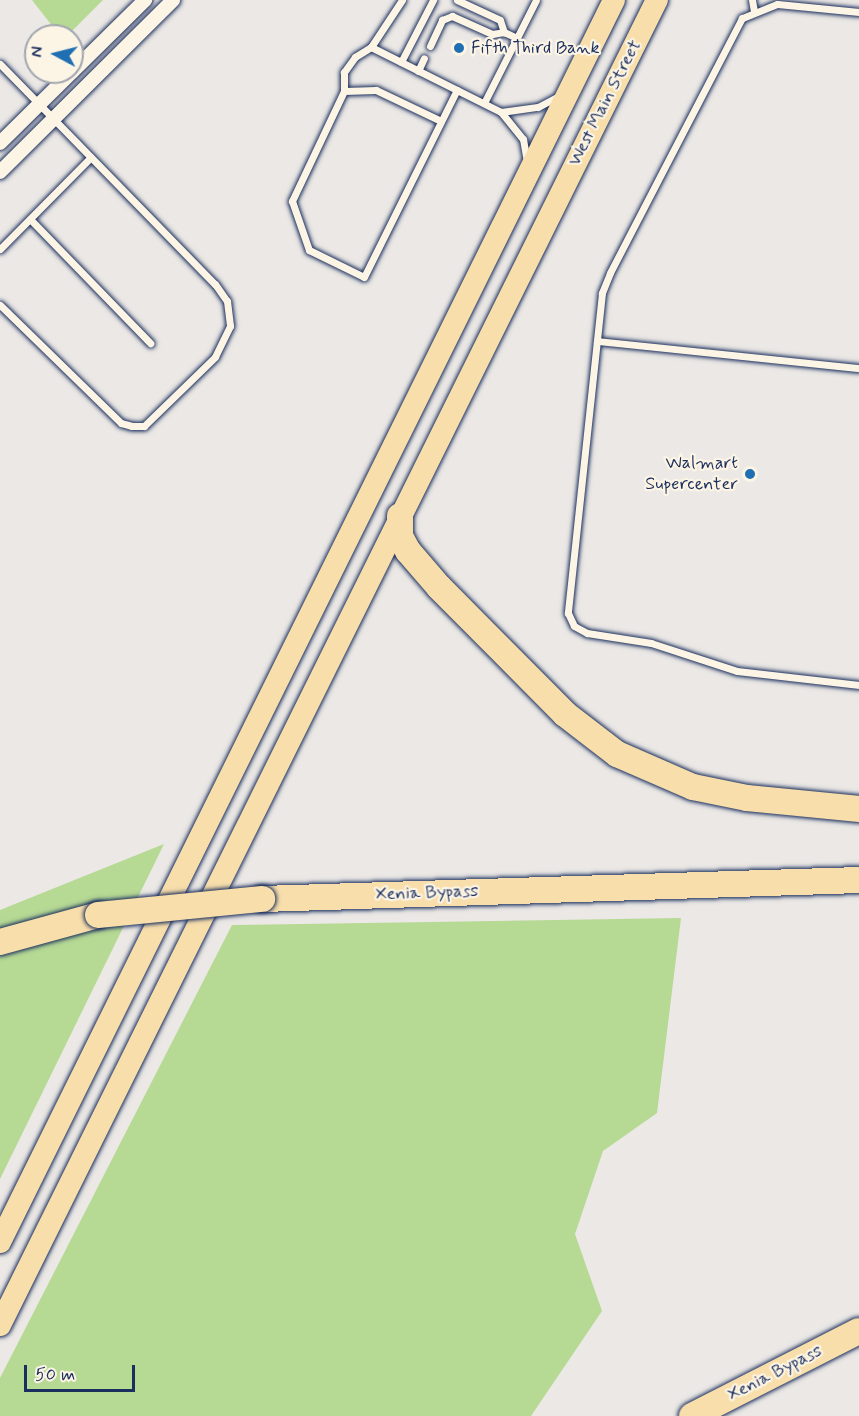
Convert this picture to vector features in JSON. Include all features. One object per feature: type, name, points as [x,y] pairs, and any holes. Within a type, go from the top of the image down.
[{"type":"highway","points":[[400,516],[400,536],[408,551],[439,587],[565,714],[617,754],[693,787],[747,798],[859,809]]},
{"type":"highway","name":"Xenia Bypass","points":[[0,942],[98,915],[262,899],[859,880]]},
{"type":"highway","name":"Xenia Bypass","points":[[692,1416],[859,1331]]},
{"type":"highway","points":[[685,1416],[765,1378]]},
{"type":"main road","name":"West Main Street","points":[[0,1242],[614,0]]},
{"type":"main road","name":"West Main Street","points":[[0,1325],[657,0]]},
{"type":"street","points":[[84,60],[145,0]]},
{"type":"street","points":[[2,164],[52,119],[173,0]]},
{"type":"street","points":[[0,143],[60,84]]},
{"type":"lane","points":[[402,0],[371,47],[355,57],[344,72],[344,91],[292,201],[309,250],[364,277],[457,90]]},
{"type":"lane","points":[[401,62],[433,0]]},
{"type":"lane","points":[[457,0],[500,20],[504,32]]},
{"type":"lane","points":[[484,103],[536,0]]},
{"type":"lane","points":[[752,0],[754,11]]},
{"type":"lane","points":[[859,12],[777,4],[754,11],[742,18],[610,273],[602,293],[568,613],[574,626],[606,637],[651,643],[736,671],[859,685]]},
{"type":"lane","points":[[430,46],[442,20],[452,16],[492,34],[504,32],[517,38]]},
{"type":"lane","points":[[371,47],[501,112],[523,139],[525,180]]},
{"type":"lane","points":[[418,71],[424,58]]},
{"type":"lane","points":[[0,64],[215,284],[227,302],[230,327],[215,357],[144,426],[132,426],[121,423],[0,305]]},
{"type":"lane","points":[[344,91],[376,90],[441,121]]},
{"type":"lane","points":[[501,112],[538,107],[570,90]]},
{"type":"lane","points":[[0,249],[91,157]]},
{"type":"lane","points":[[30,219],[150,343]]},
{"type":"lane","points":[[597,341],[859,368]]},
{"type":"green space","points":[[32,0],[103,0],[79,24],[51,24]]},
{"type":"green space","points":[[164,844],[0,1179],[0,910]]},
{"type":"green space","points":[[681,918],[657,1113],[603,1151],[575,1234],[602,1311],[531,1416],[0,1416],[0,1378],[232,925]]},
{"type":"place","name":"Fifth Third Bank","points":[[459,48]]},
{"type":"place","name":"Walmart Supercenter","points":[[750,474]]}]
